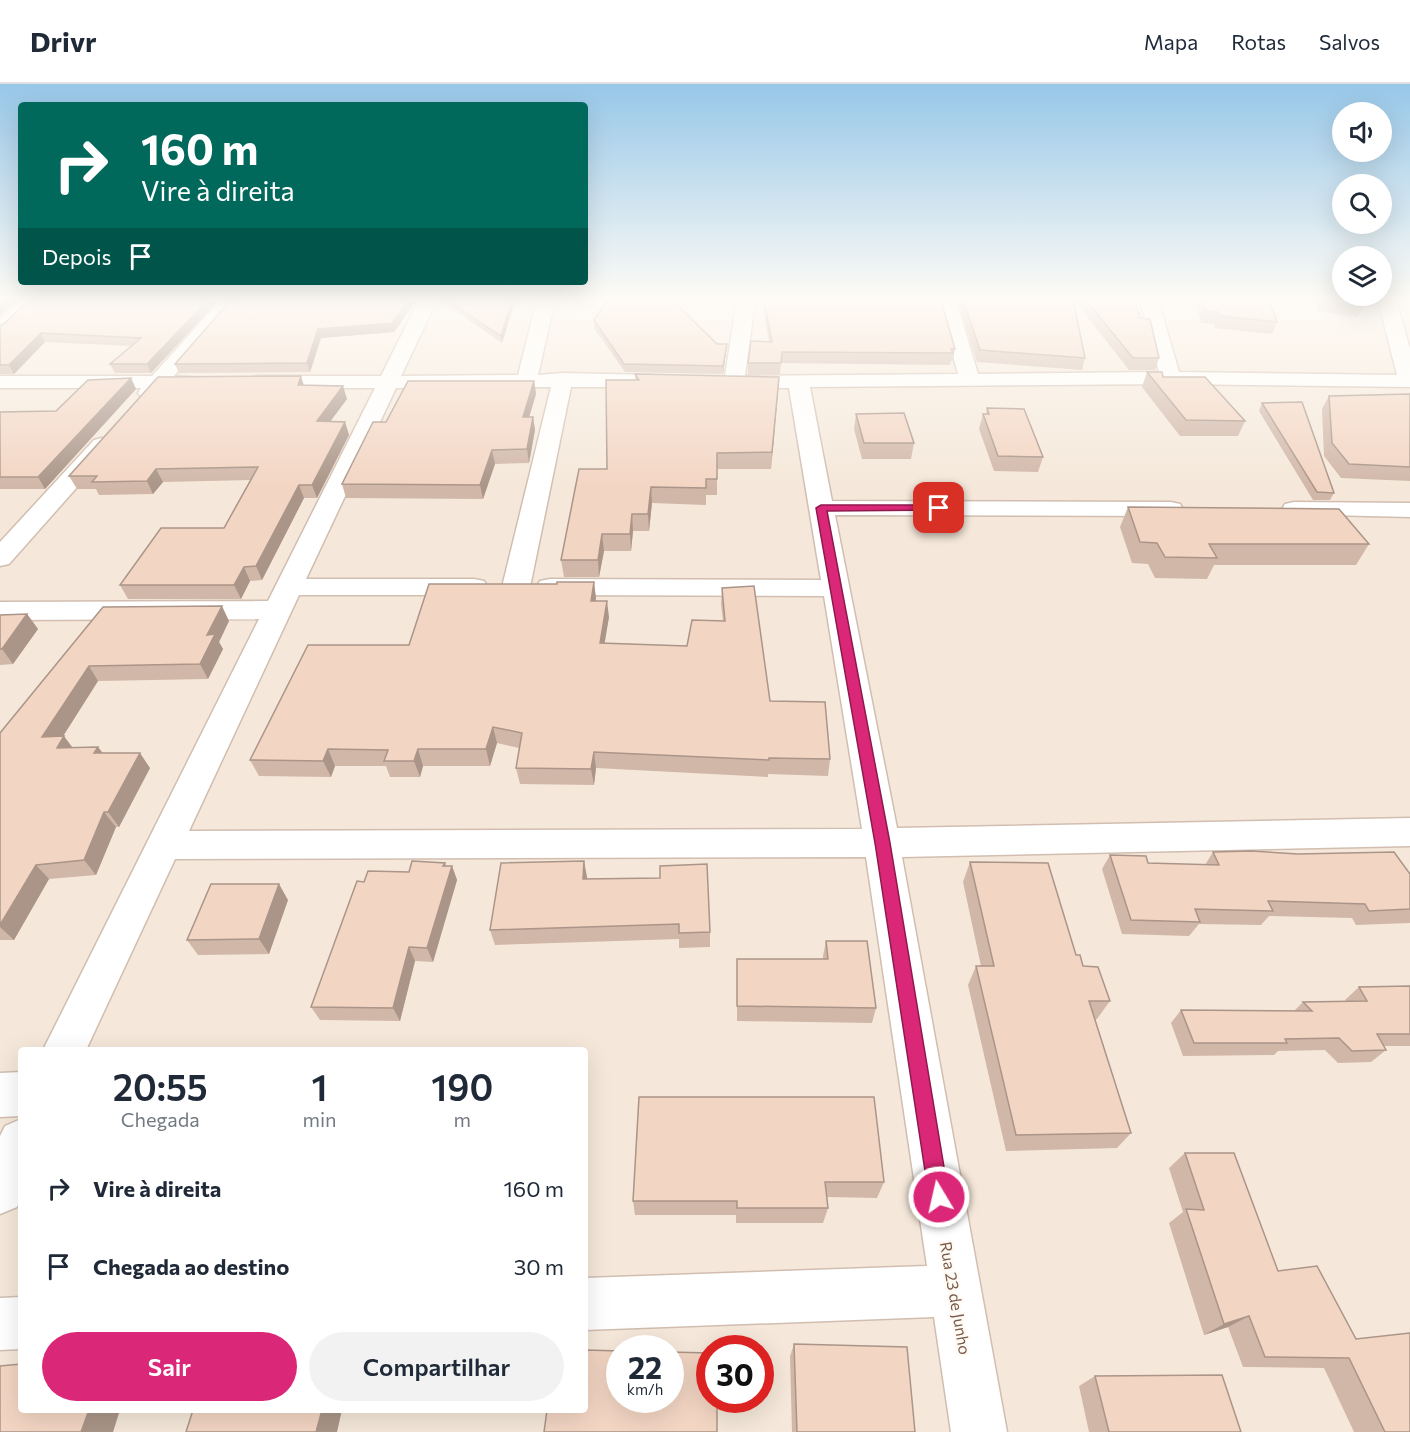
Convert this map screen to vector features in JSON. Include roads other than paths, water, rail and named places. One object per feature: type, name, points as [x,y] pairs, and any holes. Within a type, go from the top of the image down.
[{"type":"street","points":[[134,409],[175,363]]},
{"type":"street","points":[[65,1047],[166,845],[399,363]]},
{"type":"street","points":[[527,380],[531,363]]},
{"type":"street","points":[[734,382],[737,363]]},
{"type":"street","points":[[965,363],[970,379]]},
{"type":"street","points":[[1168,363],[1172,378]]},
{"type":"street","points":[[711,382],[799,384],[970,379],[1172,378],[1409,381],[1404,363]]},
{"type":"street","points":[[239,382],[563,379],[677,381]]},
{"type":"street","points":[[516,587],[563,379]]},
{"type":"street","points":[[0,382],[216,382]]},
{"type":"street","name":"Rua 23 de Junho","points":[[799,384],[882,843],[979,1432]]},
{"type":"street","points":[[0,558],[119,426]]},
{"type":"street","points":[[821,508],[1198,509]]},
{"type":"street","points":[[1269,509],[1410,510]]},
{"type":"street","points":[[0,611],[516,587],[836,588]]},
{"type":"street","points":[[166,845],[882,843],[1395,832],[1404,868]]},
{"type":"street","points":[[0,1095],[18,1094]]},
{"type":"street","points":[[0,1190],[18,1149]]},
{"type":"street","points":[[588,1304],[954,1291]]},
{"type":"street","points":[[0,1324],[18,1323]]}]
